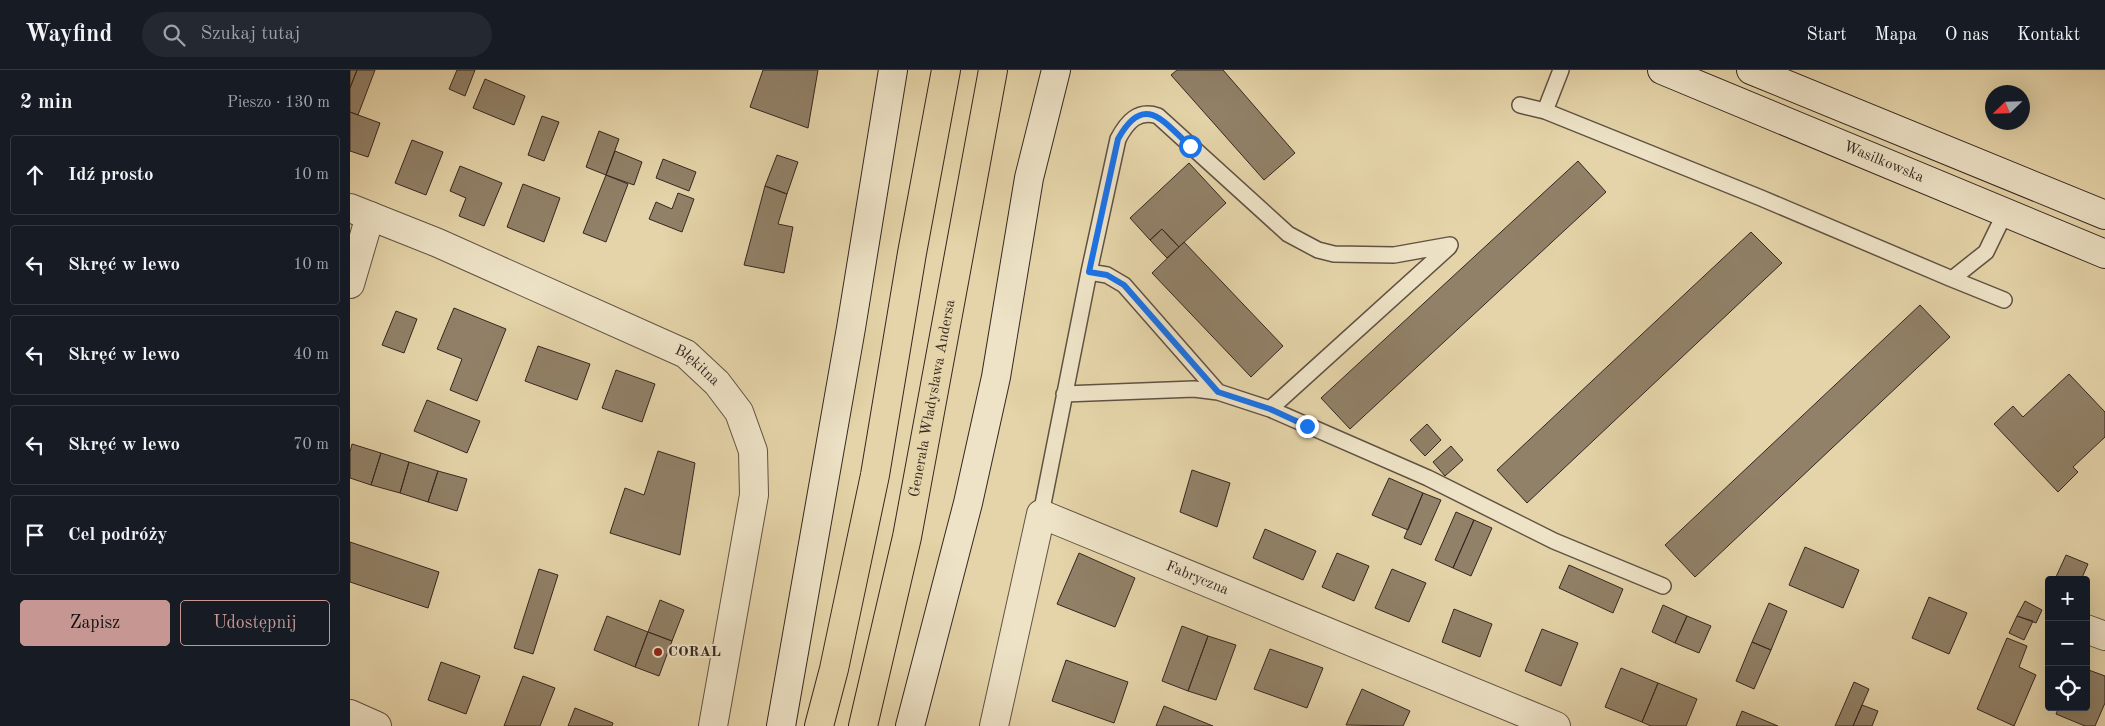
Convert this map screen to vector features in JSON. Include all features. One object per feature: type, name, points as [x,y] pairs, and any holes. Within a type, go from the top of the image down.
[{"type":"highway","points":[[819,726],[834,669],[875,475],[912,253],[946,70]]},
{"type":"highway","name":"Generała Władysława Andersa","points":[[863,726],[907,537],[993,70]]},
{"type":"main road","points":[[781,726],[851,328],[893,70]]},
{"type":"main road","points":[[910,726],[968,503],[996,377],[1029,178],[1056,70]]},
{"type":"main road","name":"Wasilkowska","points":[[1662,70],[2105,254]]},
{"type":"main road","points":[[1751,70],[2105,215]]},
{"type":"main road","points":[[350,284],[360,212]]},
{"type":"main road","name":"Błękitna","points":[[360,212],[529,283],[686,354],[717,383],[739,412],[753,451],[754,495],[713,726]]},
{"type":"main road","points":[[994,726],[1041,514]]},
{"type":"main road","name":"Fabryczna","points":[[1041,514],[1556,726]]},
{"type":"main road","points":[[2090,630],[2105,636]]},
{"type":"main road","points":[[350,714],[377,726]]},
{"type":"lane","points":[[1545,111],[1562,70]]},
{"type":"lane","points":[[1520,105],[1545,111],[1761,198],[2004,300]]},
{"type":"lane","points":[[1041,514],[1089,272],[1118,139],[1126,126],[1136,116],[1149,112],[1158,116],[1288,234],[1318,250],[1334,254],[1394,255],[1450,245],[1270,409]]},
{"type":"lane","points":[[1952,279],[1986,252],[2005,213]]},
{"type":"lane","points":[[1089,272],[1107,275],[1124,285],[1218,392]]},
{"type":"lane","points":[[1064,394],[1194,389],[1218,392],[1270,409],[1428,478],[1554,541],[1663,586]]},
{"type":"building","points":[[350,70],[357,70],[350,88]]},
{"type":"building","points":[[357,70],[375,70],[358,115],[350,112],[350,88]]},
{"type":"building","points":[[457,70],[475,70],[465,96],[449,89]]},
{"type":"building","points":[[763,70],[818,70],[808,128],[750,107]]},
{"type":"building","points":[[1177,70],[1223,70],[1295,153],[1264,180],[1171,75]]},
{"type":"building","points":[[485,79],[525,96],[514,125],[473,108]]},
{"type":"building","points":[[350,112],[380,123],[368,157],[350,151]]},
{"type":"building","points":[[542,116],[559,122],[544,161],[528,155]]},
{"type":"building","points":[[599,131],[619,139],[606,175],[586,167]]},
{"type":"building","points":[[412,140],[443,152],[426,195],[395,183]]},
{"type":"building","points":[[615,151],[642,162],[634,185],[606,175]]},
{"type":"building","points":[[777,155],[798,162],[787,194],[765,186]]},
{"type":"building","points":[[663,159],[696,172],[689,191],[656,178]]},
{"type":"building","points":[[1578,161],[1606,192],[1350,429],[1321,398]]},
{"type":"building","points":[[1189,163],[1226,203],[1179,247],[1162,229],[1150,240],[1130,218]]},
{"type":"building","points":[[460,166],[502,183],[484,226],[459,216],[466,198],[450,191]]},
{"type":"building","points":[[606,175],[628,184],[606,242],[583,233]]},
{"type":"building","points":[[523,184],[560,198],[544,242],[507,227]]},
{"type":"building","points":[[765,186],[787,194],[778,224],[793,227],[784,273],[744,265]]},
{"type":"building","points":[[678,193],[694,199],[682,232],[649,219],[656,202],[672,209]]},
{"type":"building","points":[[1162,229],[1179,247],[1167,258],[1150,240]]},
{"type":"building","points":[[1751,232],[1782,263],[1527,503],[1497,470]]},
{"type":"building","points":[[1184,242],[1283,346],[1251,377],[1152,273]]},
{"type":"building","points":[[1920,305],[1950,337],[1695,577],[1665,545]]},
{"type":"building","points":[[454,308],[506,329],[477,401],[450,390],[462,359],[437,349]]},
{"type":"building","points":[[396,311],[417,319],[404,353],[382,345]]},
{"type":"building","points":[[538,346],[590,364],[577,400],[525,381]]},
{"type":"building","points":[[616,370],[655,384],[642,422],[602,408]]},
{"type":"building","points":[[2069,374],[2105,412],[2105,437],[2073,467],[2078,472],[2058,492],[1994,424],[2013,406],[2023,417]]},
{"type":"building","points":[[427,400],[480,421],[467,453],[414,431]]},
{"type":"building","points":[[1427,424],[1441,440],[1425,456],[1410,440]]},
{"type":"building","points":[[352,444],[381,453],[371,485],[350,478],[350,452]]},
{"type":"building","points":[[1451,446],[1463,460],[1445,476],[1433,462]]},
{"type":"building","points":[[658,451],[695,463],[680,555],[610,533],[625,488],[644,495]]},
{"type":"building","points":[[381,453],[409,462],[400,493],[371,485]]},
{"type":"building","points":[[409,462],[438,471],[428,502],[400,493]]},
{"type":"building","points":[[1192,470],[1230,483],[1217,527],[1180,512]]},
{"type":"building","points":[[438,471],[467,479],[457,511],[428,502]]},
{"type":"building","points":[[1389,478],[1423,493],[1408,530],[1372,515]]},
{"type":"building","points":[[1423,493],[1441,500],[1421,545],[1404,538]]},
{"type":"building","points":[[1456,512],[1474,520],[1453,568],[1435,560]]},
{"type":"building","points":[[1474,520],[1492,528],[1471,576],[1453,568]]},
{"type":"building","points":[[1265,529],[1316,551],[1303,580],[1253,558]]},
{"type":"building","points":[[350,542],[439,572],[428,608],[350,582]]},
{"type":"building","points":[[1805,547],[1859,570],[1843,608],[1789,585]]},
{"type":"building","points":[[1079,553],[1135,578],[1115,627],[1057,604]]},
{"type":"building","points":[[1337,553],[1369,566],[1354,601],[1322,587]]},
{"type":"building","points":[[2066,555],[2088,564],[2083,576],[2056,576]]},
{"type":"building","points":[[1569,565],[1623,589],[1613,613],[1559,588]]},
{"type":"building","points":[[539,569],[558,575],[533,654],[514,648]]},
{"type":"building","points":[[1392,569],[1426,583],[1409,622],[1375,608]]},
{"type":"building","points":[[1929,597],[1967,613],[1949,654],[1912,638]]},
{"type":"building","points":[[660,600],[684,610],[672,641],[648,632]]},
{"type":"building","points":[[2025,601],[2042,610],[2036,623],[2017,616]]},
{"type":"building","points":[[1769,603],[1787,611],[1771,650],[1752,642]]},
{"type":"building","points":[[1663,605],[1687,616],[1675,643],[1652,632]]},
{"type":"building","points":[[1454,609],[1492,624],[1480,657],[1442,642]]},
{"type":"building","points":[[607,616],[648,632],[635,667],[594,650]]},
{"type":"building","points":[[1687,616],[1711,626],[1699,653],[1675,643]]},
{"type":"building","points":[[2017,616],[2033,621],[2024,640],[2009,633]]},
{"type":"building","points":[[1182,626],[1208,636],[1188,691],[1162,681]]},
{"type":"building","points":[[1542,629],[1578,643],[1561,686],[1525,671]]},
{"type":"building","points":[[648,632],[672,641],[659,676],[635,667]]},
{"type":"building","points":[[1208,636],[1236,645],[1216,700],[1188,691]]},
{"type":"building","points":[[2007,638],[2027,646],[2019,667],[2036,675],[2014,726],[1977,709]]},
{"type":"building","points":[[1752,642],[1771,650],[1754,689],[1736,681]]},
{"type":"building","points":[[1270,649],[1323,668],[1307,708],[1254,689]]},
{"type":"building","points":[[1066,660],[1128,682],[1114,723],[1052,701]]},
{"type":"building","points":[[441,662],[480,676],[466,714],[428,700]]},
{"type":"building","points":[[1621,668],[1658,683],[1642,722],[1605,707]]},
{"type":"building","points":[[2090,670],[2105,676],[2105,703],[2095,726],[2085,726],[2056,714],[2057,711],[2090,711]]},
{"type":"building","points":[[523,676],[555,688],[540,726],[504,726]]},
{"type":"building","points":[[1854,682],[1869,689],[1853,726],[1835,726]]},
{"type":"building","points":[[1658,683],[1697,699],[1686,726],[1651,726],[1642,722]]},
{"type":"building","points":[[1362,689],[1410,711],[1403,726],[1346,725]]},
{"type":"building","points":[[1862,705],[1878,711],[1872,726],[1853,726]]},
{"type":"building","points":[[1164,706],[1213,726],[1156,726]]},
{"type":"building","points":[[575,708],[613,723],[612,726],[568,726]]},
{"type":"building","points":[[1742,711],[1778,726],[1736,726]]},
{"type":"place","name":"CORAL","points":[[658,652]]},
{"type":"route","points":[[1190,146],[1158,116],[1149,112],[1136,116],[1126,126],[1118,139],[1089,272],[1107,275],[1124,285],[1218,392],[1270,409],[1307,426]]}]
